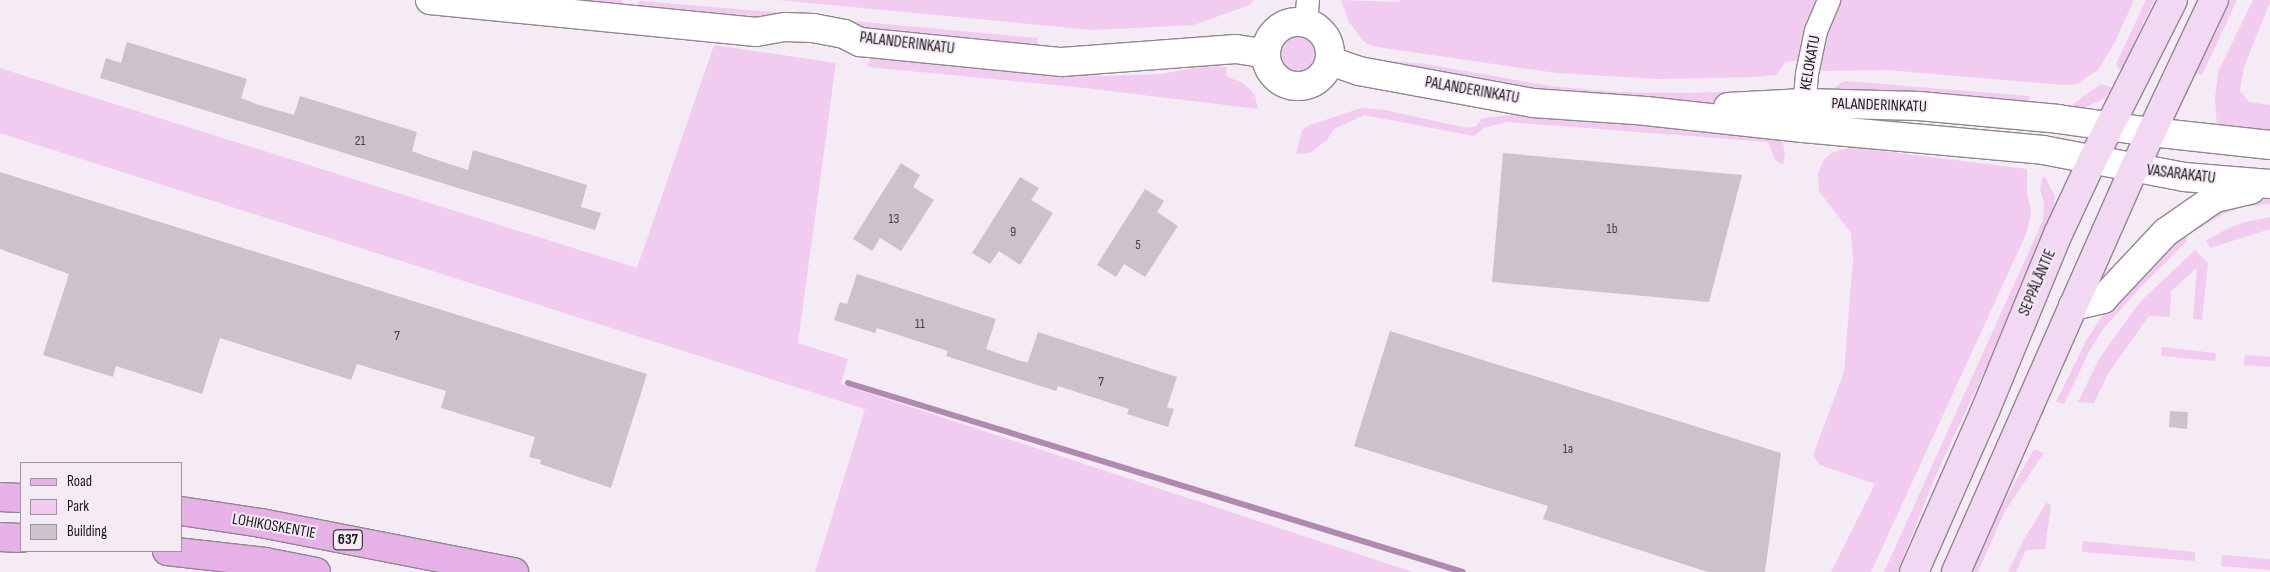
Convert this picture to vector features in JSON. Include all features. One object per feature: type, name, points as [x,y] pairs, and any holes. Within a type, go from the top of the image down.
[{"type":"main road","name":"SEPPÄLÄNTIE","points":[[1914,572],[2092,161],[2173,0]]},
{"type":"main road","points":[[1956,572],[2134,169],[2214,0]]},
{"type":"main road","points":[[0,497],[20,498]]},
{"type":"main road","name":"LOHIKOSKENTIE","points":[[182,511],[260,523],[514,572]]},
{"type":"main road","points":[[0,537],[20,538]]},
{"type":"main road","points":[[176,552],[265,562],[316,572]]},
{"type":"street","name":"PALANDERINKATU","points":[[430,0],[756,32],[785,27],[814,28],[844,34],[860,42],[1062,62],[1236,49],[1266,54]]},
{"type":"street","name":"KELOKATU","points":[[1804,116],[1807,74],[1816,31],[1829,0]]},
{"type":"street","points":[[1307,11],[1328,41],[1330,60],[1320,77],[1312,83],[1293,86],[1282,82],[1268,66],[1267,45],[1278,29],[1307,11]]},
{"type":"street","name":"PALANDERINKATU","points":[[1330,60],[1359,71],[1533,102],[1646,111],[1804,116],[2043,150],[2092,161]]},
{"type":"street","name":"PALANDERINKATU","points":[[1804,116],[1919,106],[2058,119],[2110,127]]},
{"type":"street","points":[[2110,127],[2270,145]]},
{"type":"street","name":"VASARAKATU","points":[[2092,161],[2184,177],[2270,184]]},
{"type":"street","points":[[2073,306],[2103,299],[2166,232],[2215,198],[2270,184]]},
{"type":"green space","points":[[513,0],[622,0],[622,8]]},
{"type":"green space","points":[[778,0],[1254,0],[1249,5],[1194,25],[1093,30]]},
{"type":"green space","points":[[1341,0],[1399,2],[1400,0],[2134,0],[2115,42],[2098,70],[2077,84],[2064,85],[1887,70],[1820,71],[1820,57],[1786,62],[1776,75],[1757,77],[1658,79],[1556,73],[1367,44],[1349,22]]},
{"type":"green space","points":[[2146,0],[2154,0],[2122,69],[2119,69],[2116,64]]},
{"type":"green space","points":[[2231,0],[2237,0],[2202,75],[2196,73]]},
{"type":"green space","points":[[2253,0],[2270,0],[2270,2],[2244,67],[2240,91],[2249,102],[2270,105],[2270,132],[2217,127],[2215,98],[2218,72]]},
{"type":"green space","points":[[640,1],[786,13],[778,21],[636,9]]},
{"type":"green space","points":[[842,20],[1038,38],[1037,49],[859,31]]},
{"type":"green space","points":[[1298,37],[1305,38],[1310,42],[1314,47],[1314,61],[1310,66],[1305,70],[1298,71],[1291,70],[1286,66],[1282,61],[1281,54],[1282,47],[1286,42],[1291,38]]},
{"type":"green space","points":[[714,45],[836,63],[798,343],[848,359],[841,384],[1413,572],[815,572],[865,409],[0,133],[0,68],[637,268]]},
{"type":"green space","points":[[872,57],[1104,76],[1161,74],[1205,66],[1227,67],[1226,76],[1241,82],[1251,90],[1255,96],[1258,109],[1085,88],[868,67],[867,64]]},
{"type":"green space","points":[[1393,61],[1425,64],[1550,86],[1617,92],[1686,93],[1752,91],[1757,94],[1725,103],[1610,102],[1541,96],[1376,62]]},
{"type":"green space","points":[[1845,81],[2029,96],[2030,105],[1835,90],[1836,86]]},
{"type":"green space","points":[[2101,84],[2113,88],[2103,99],[2084,108],[2073,107],[2073,104]]},
{"type":"green space","points":[[1361,108],[1385,110],[1467,128],[1476,126],[1482,118],[1512,115],[1773,134],[1783,143],[1785,154],[1783,165],[1775,160],[1768,142],[1506,122],[1484,128],[1474,136],[1364,115],[1334,129],[1327,140],[1310,153],[1296,154],[1302,130],[1307,126]]},
{"type":"green space","points":[[1851,147],[2027,169],[2027,192],[2031,212],[2027,232],[1871,572],[1831,572],[1875,484],[1820,465],[1813,455],[1844,372],[1853,259],[1851,233],[1819,191],[1818,173],[1824,160],[1831,153]]},
{"type":"green space","points":[[2045,177],[2055,196],[2051,228],[1936,475],[1897,572],[1884,572],[2043,220],[2044,203],[2040,190],[2042,178]]},
{"type":"green space","points":[[2270,198],[2270,204],[2244,207],[2223,214],[2199,229],[2196,225],[2219,208],[2246,199]]},
{"type":"green space","points":[[2270,217],[2270,229],[2210,248],[2206,240],[2245,222]]},
{"type":"green space","points":[[2185,234],[2187,241],[2140,288],[2103,329],[2090,350],[2064,404],[2056,402],[2087,339],[2103,315],[2121,294]]},
{"type":"green space","points":[[2195,250],[2208,263],[2202,320],[2193,319],[2197,268],[2171,291],[2170,317],[2149,316],[2109,372],[2094,403],[2078,402],[2099,359],[2139,303]]},
{"type":"green space","points":[[2162,347],[2216,353],[2215,361],[2161,356]]},
{"type":"green space","points":[[2245,355],[2270,357],[2270,367],[2244,365]]},
{"type":"green space","points":[[2034,449],[2044,453],[2005,511],[1978,572],[1972,572],[2001,507]]},
{"type":"green space","points":[[2047,502],[2051,505],[2045,549],[2026,550],[2016,572],[2008,572],[2024,539]]},
{"type":"green space","points":[[2083,541],[2195,552],[2195,561],[2082,552]]},
{"type":"green space","points":[[2222,555],[2270,559],[2270,570],[2221,566]]},
{"type":"building","points":[[127,42],[247,79],[241,98],[256,104],[294,115],[300,96],[417,132],[412,151],[468,170],[473,150],[587,185],[581,207],[601,213],[595,230],[100,78],[106,58],[121,63]]},
{"type":"building","points":[[1503,153],[1742,175],[1709,302],[1492,282]]},
{"type":"building","points":[[901,163],[920,175],[913,187],[934,200],[901,251],[880,238],[872,251],[853,239]]},
{"type":"building","points":[[0,172],[647,374],[611,488],[540,464],[541,460],[529,457],[535,437],[441,408],[446,391],[357,364],[351,380],[220,338],[202,394],[116,366],[113,377],[43,355],[69,274],[0,249]]},
{"type":"building","points":[[1020,177],[1039,188],[1031,200],[1053,213],[1020,265],[999,251],[990,264],[972,253]]},
{"type":"building","points":[[1145,189],[1164,201],[1157,212],[1178,226],[1145,277],[1124,264],[1116,277],[1097,265]]},
{"type":"building","points":[[857,274],[996,319],[986,349],[1020,361],[1028,362],[1038,332],[1177,377],[1167,407],[1174,409],[1168,427],[1127,414],[1129,409],[1058,386],[1056,391],[946,356],[948,351],[877,328],[875,333],[834,320],[840,302],[847,304]]},
{"type":"building","points":[[1390,331],[1781,453],[1765,572],[1708,572],[1543,519],[1548,506],[1354,446]]},
{"type":"building","points":[[2170,411],[2188,412],[2187,429],[2169,427]]},
{"type":"waterway","points":[[848,383],[1463,572]]}]
